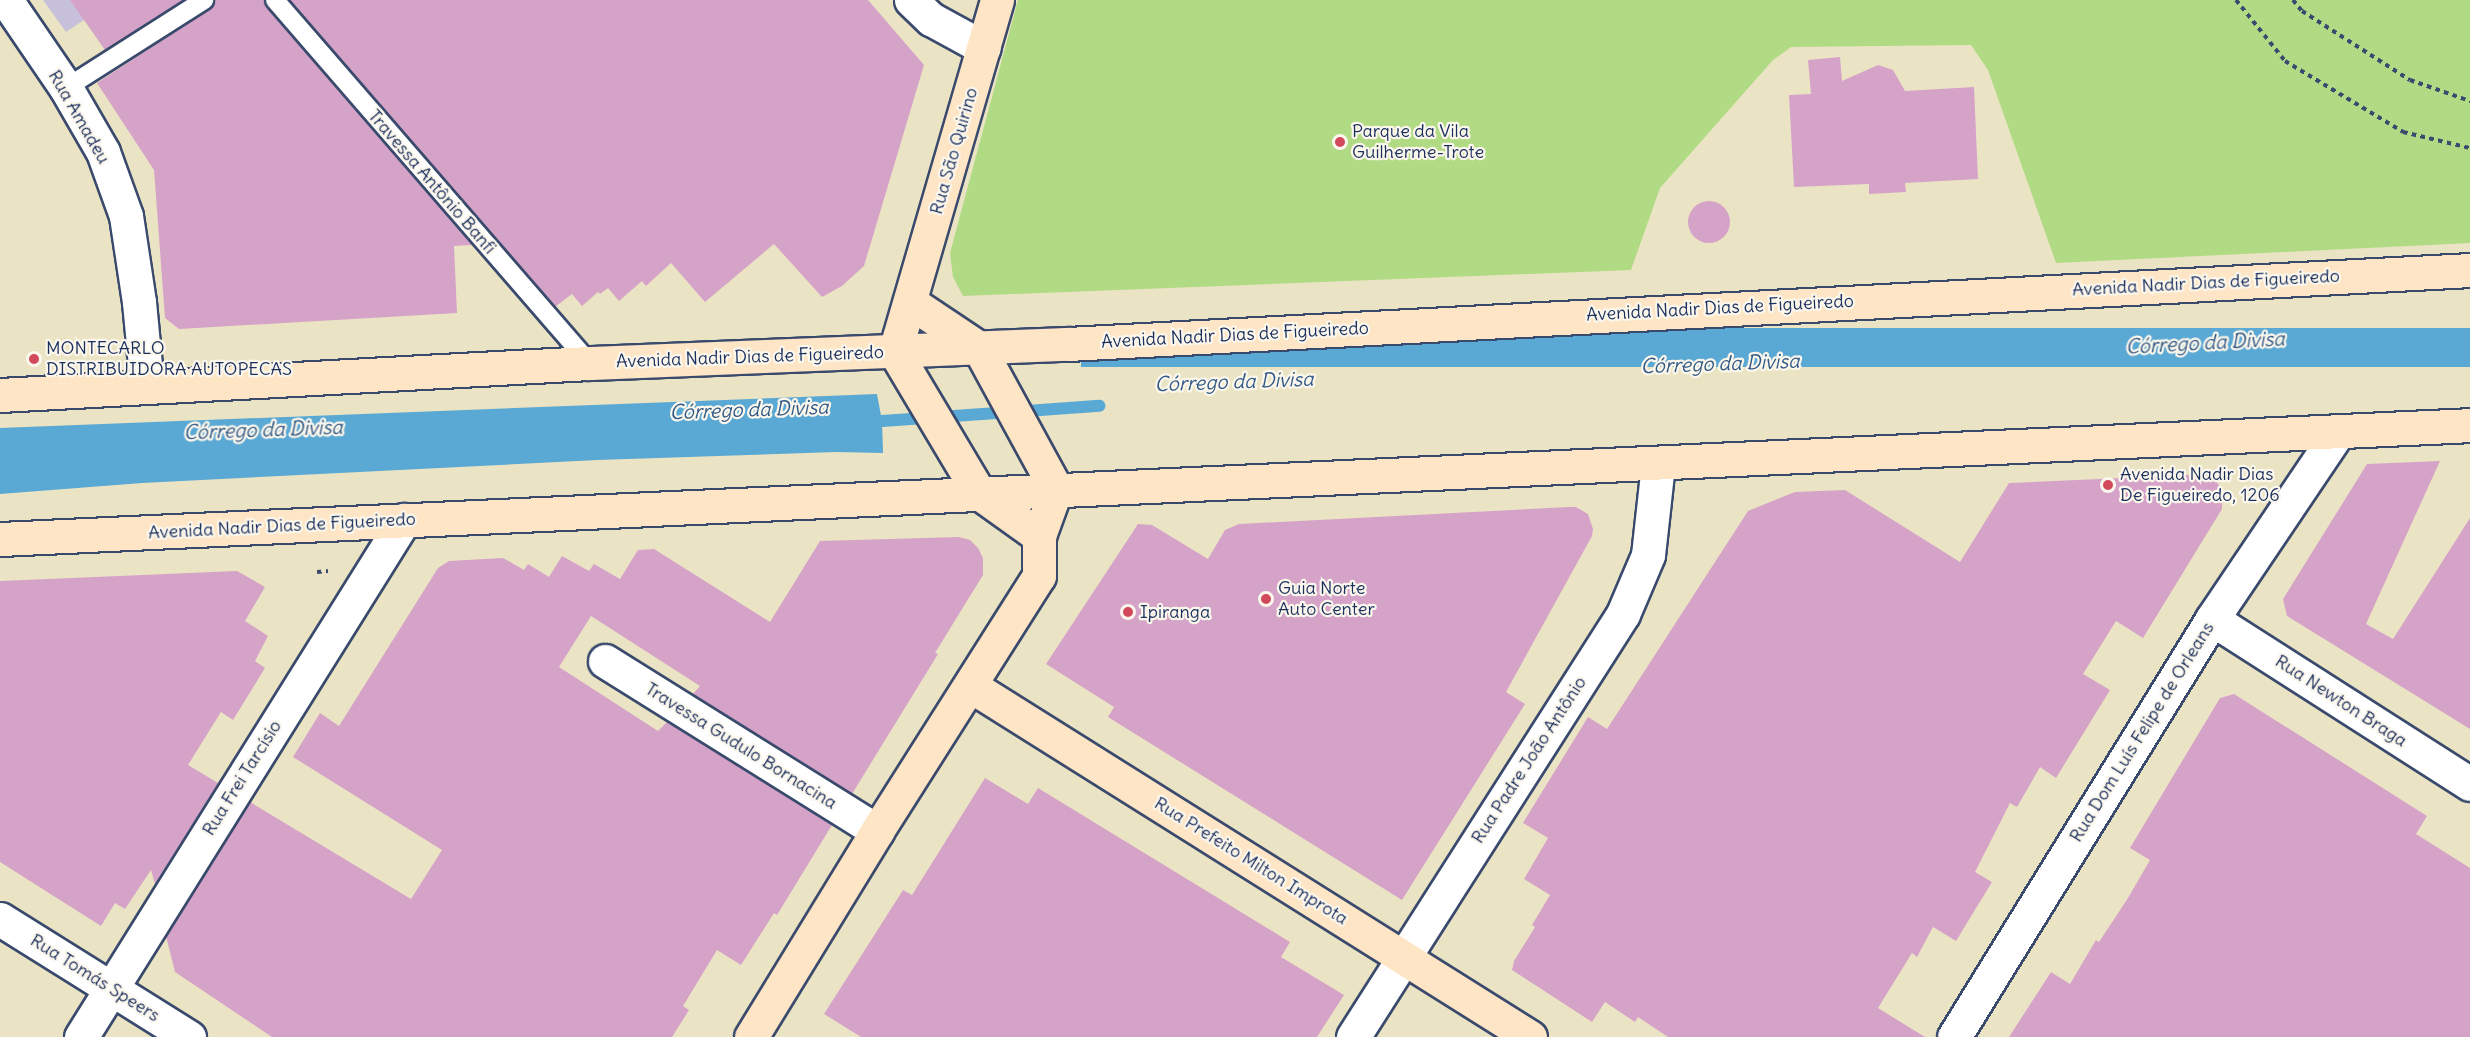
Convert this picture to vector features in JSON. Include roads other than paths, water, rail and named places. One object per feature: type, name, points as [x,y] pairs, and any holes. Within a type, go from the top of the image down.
[{"type":"main road","name":"Rua São Quirino","points":[[895,352],[997,0]]},
{"type":"main road","name":"Avenida Nadir Dias de Figueiredo","points":[[0,394],[589,363],[979,348],[2470,270]]},
{"type":"main road","points":[[751,1037],[877,831],[1039,576],[1039,536],[1056,489],[979,348],[910,302]]},
{"type":"main road","points":[[895,352],[979,494],[1039,536]]},
{"type":"main road","name":"Avenida Nadir Dias de Figueiredo","points":[[0,539],[1056,489],[1658,465],[2470,425]]},
{"type":"main road","name":"Rua Prefeito Milton Improta","points":[[971,686],[1530,1037]]},
{"type":"street","name":"Rua Amadeu","points":[[6,0],[66,88],[103,152],[126,216],[139,302],[147,387]]},
{"type":"street","points":[[911,0],[931,19],[984,48]]},
{"type":"street","name":"Rua Dom Luís Felipe de Orleans","points":[[1954,1037],[2212,619],[2338,432]]},
{"type":"street","name":"Rua Padre João Antônio","points":[[1353,1037],[1623,614],[1648,555],[1658,465]]},
{"type":"street","name":"Rua Frei Tarcísio","points":[[81,1037],[404,520]]},
{"type":"street","name":"Rua Newton Braga","points":[[2212,619],[2470,784]]},
{"type":"street","name":"Travessa Gudulo Bornacina","points":[[604,661],[877,831]]},
{"type":"street","name":"Rua Tomás Speers","points":[[0,919],[189,1037]]},
{"type":"lane","points":[[66,88],[204,0]]},
{"type":"lane","name":"Travessa Antônio Banfi","points":[[275,0],[589,363]]},
{"type":"water","points":[[1081,328],[2470,328],[2470,367],[1081,367]]},
{"type":"water","points":[[877,394],[882,421],[883,453],[836,452],[597,460],[142,483],[0,494],[0,428]]},
{"type":"waterway","name":"Córrego da Divisa","points":[[868,422],[1099,406]]},
{"type":"place","name":"Parque da Vila Guilherme-Trote","points":[[1340,142]]},
{"type":"place","name":"MONTECARLO DISTRIBUIDORA AUTOPECAS","points":[[34,359]]},
{"type":"place","name":"Avenida Nadir Dias De Figueiredo, 1206","points":[[2108,485]]},
{"type":"place","name":"Guia Norte Auto Center","points":[[1266,599]]},
{"type":"place","name":"Ipiranga","points":[[1128,612]]}]
